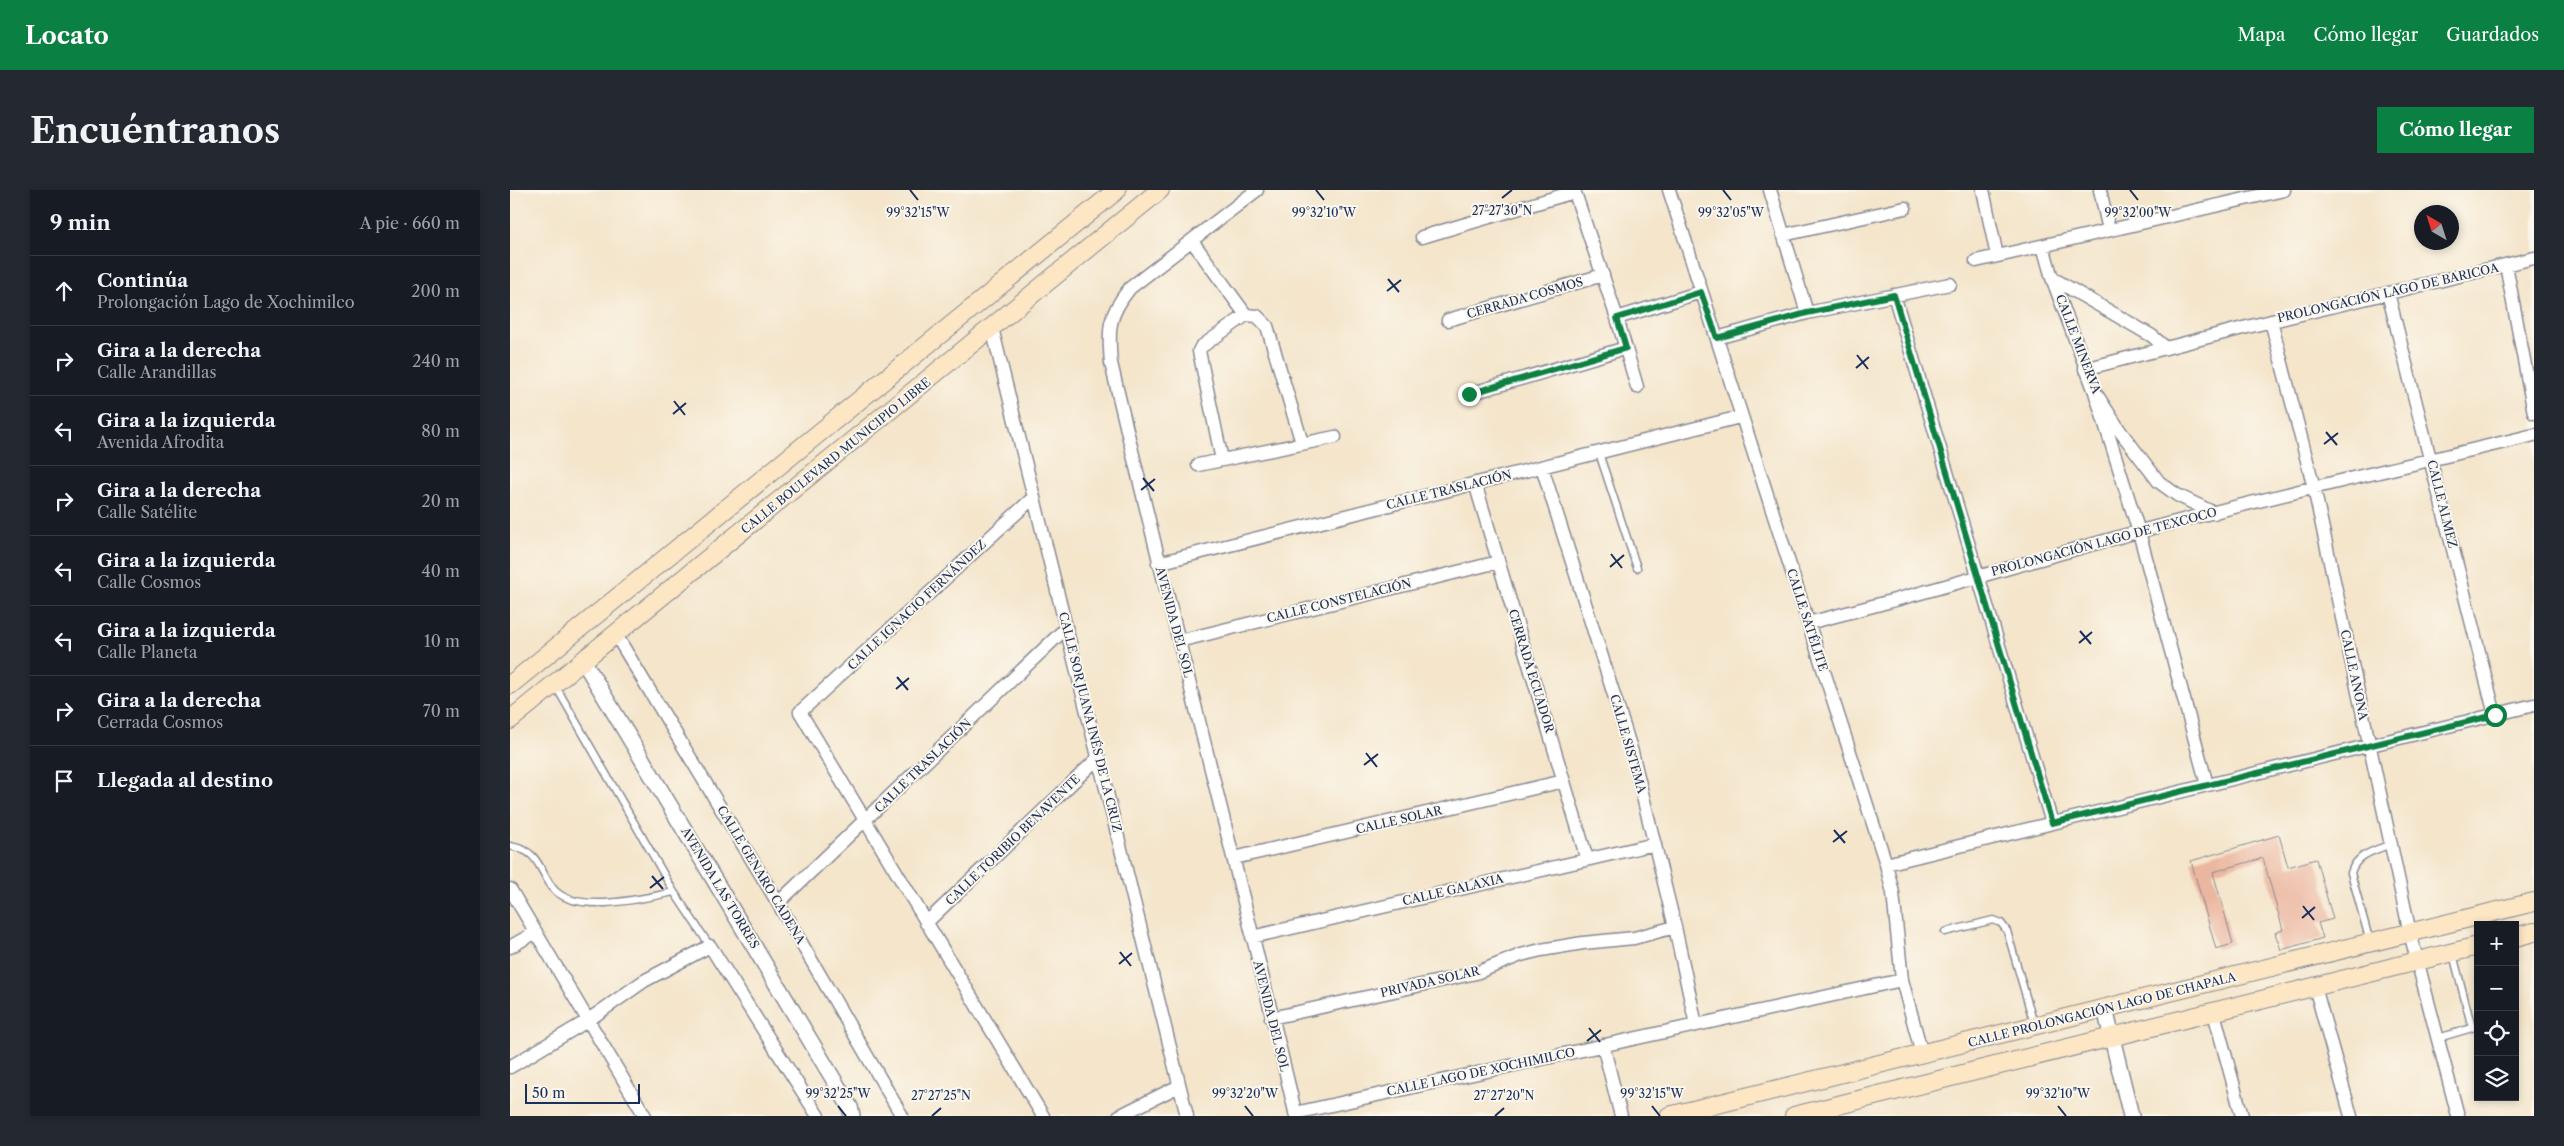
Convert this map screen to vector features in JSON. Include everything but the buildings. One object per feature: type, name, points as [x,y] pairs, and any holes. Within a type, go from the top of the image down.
[{"type":"main road","points":[[510,685],[1117,190]]},
{"type":"main road","name":"CALLE BOULEVARD MUNICIPIO LIBRE","points":[[510,720],[555,686],[1160,190]]},
{"type":"main road","name":"CALLE PROLONGACIÓN LAGO DE CHAPALA","points":[[1670,1116],[2534,902]]},
{"type":"main road","points":[[2519,936],[2534,932]]},
{"type":"main road","points":[[1794,1116],[2474,947]]},
{"type":"street","name":"AVENIDA DEL SOL","points":[[1257,190],[1130,288],[1117,304],[1110,319],[1109,339],[1111,362],[1158,563],[1234,858],[1296,1114]]},
{"type":"street","name":"CALLE SATÉLITE","points":[[1669,190],[1717,338],[1740,417],[1886,864],[1893,893],[1902,980],[1922,1054]]},
{"type":"street","points":[[1770,190],[1807,313]]},
{"type":"street","points":[[1983,190],[1997,256]]},
{"type":"street","points":[[2100,190],[2109,230]]},
{"type":"street","points":[[1976,261],[2254,193],[2284,190]]},
{"type":"street","points":[[1422,237],[1574,191],[1617,318],[1637,386]]},
{"type":"street","points":[[1783,235],[1905,208]]},
{"type":"street","points":[[1192,241],[1246,315]]},
{"type":"street","name":"CALLE MINERVA","points":[[2043,246],[2052,278],[2095,392],[2120,431],[2159,482],[2177,496],[2214,513]]},
{"type":"street","name":"PROLONGACIÓN LAGO DE BARICOA","points":[[2085,369],[2243,328],[2534,258]]},
{"type":"street","points":[[2506,265],[2534,413]]},
{"type":"street","name":"CERRADA COSMOS","points":[[1448,320],[1603,275]]},
{"type":"street","points":[[2052,278],[2152,336],[2166,348]]},
{"type":"street","points":[[1717,338],[1807,313],[1950,284]]},
{"type":"street","points":[[1617,318],[1701,292]]},
{"type":"street","name":"CALLE ALMEZ","points":[[2388,293],[2495,715]]},
{"type":"street","points":[[1894,295],[2052,823]]},
{"type":"street","points":[[1222,460],[1199,351],[1201,347],[1246,315],[1257,316],[1267,326],[1302,443]]},
{"type":"street","name":"CALLE ANONA","points":[[2272,321],[2314,488],[2410,933],[2458,1116]]},
{"type":"street","name":"CALLE SOR JUANA INÉS DE LA CRUZ","points":[[992,328],[1187,1116]]},
{"type":"street","points":[[1469,394],[1626,348]]},
{"type":"street","points":[[2095,392],[2139,532],[2208,785]]},
{"type":"street","name":"CALLE TRASLACIÓN","points":[[1158,563],[1740,417]]},
{"type":"street","name":"PROLONGACIÓN LAGO DE TEXCOCO","points":[[1808,622],[1910,598],[1979,576],[2139,532],[2534,435]]},
{"type":"street","points":[[1198,465],[1335,436]]},
{"type":"street","name":"CALLE SISTEMA","points":[[1542,467],[1632,752],[1675,928],[1696,1025]]},
{"type":"street","name":"CERRADA ECUADOR","points":[[1475,483],[1587,859]]},
{"type":"street","name":"CALLE IGNACIO FERNÁNDEZ","points":[[865,821],[800,712],[1034,497]]},
{"type":"street","name":"CALLE CONSTELACIÓN","points":[[1179,641],[1498,562]]},
{"type":"street","name":"CALLE TRASLACIÓN","points":[[778,903],[1066,628]]},
{"type":"street","name":"CALLE GENARO CADENA","points":[[616,635],[778,903],[902,1116]]},
{"type":"street","name":"AVENIDA LAS TORRES","points":[[584,662],[850,1106],[852,1116]]},
{"type":"street","points":[[1886,864],[2534,705]]},
{"type":"street","name":"CALLE TORIBIO BENAVENTE","points":[[926,923],[1099,757]]},
{"type":"street","name":"CALLE SOLAR","points":[[1234,858],[1564,782]]},
{"type":"street","points":[[865,821],[1043,1116]]},
{"type":"street","name":"CALLE GALAXIA","points":[[1252,937],[1655,844]]},
{"type":"street","points":[[510,888],[587,1021],[645,1116]]},
{"type":"street","name":"PRIVADA SOLAR","points":[[1272,1018],[1476,973],[1521,955],[1541,950],[1583,942],[1634,938],[1675,928]]},
{"type":"street","points":[[510,947],[536,932]]},
{"type":"street","points":[[510,1067],[587,1021],[644,981],[710,946],[818,1116]]},
{"type":"street","name":"CALLE LAGO DE XOCHIMILCO","points":[[1296,1114],[1902,980]]},
{"type":"street","points":[[2315,987],[2351,1116]]},
{"type":"street","points":[[2105,1009],[2131,1116]]},
{"type":"street","points":[[2214,1013],[2242,1116]]},
{"type":"street","points":[[1603,1045],[1621,1116]]},
{"type":"street","points":[[1119,1116],[1180,1086]]},
{"type":"lane","points":[[1598,453],[1637,568]]},
{"type":"lane","points":[[555,686],[674,892],[710,946]]},
{"type":"lane","points":[[2370,943],[2351,873],[2354,863],[2361,856],[2391,844]]},
{"type":"lane","points":[[510,846],[529,852],[537,859],[552,887],[560,895],[574,901],[625,901],[674,892]]},
{"type":"lane","points":[[1945,932],[1993,920],[2001,923],[2007,931],[2035,1026]]},
{"type":"lane","points":[[2438,1038],[2472,1028],[2453,953]]},
{"type":"route","points":[[1469,394],[1626,348],[1617,318],[1701,292],[1717,338],[1807,313],[1894,295],[2052,823],[2495,715]]}]
